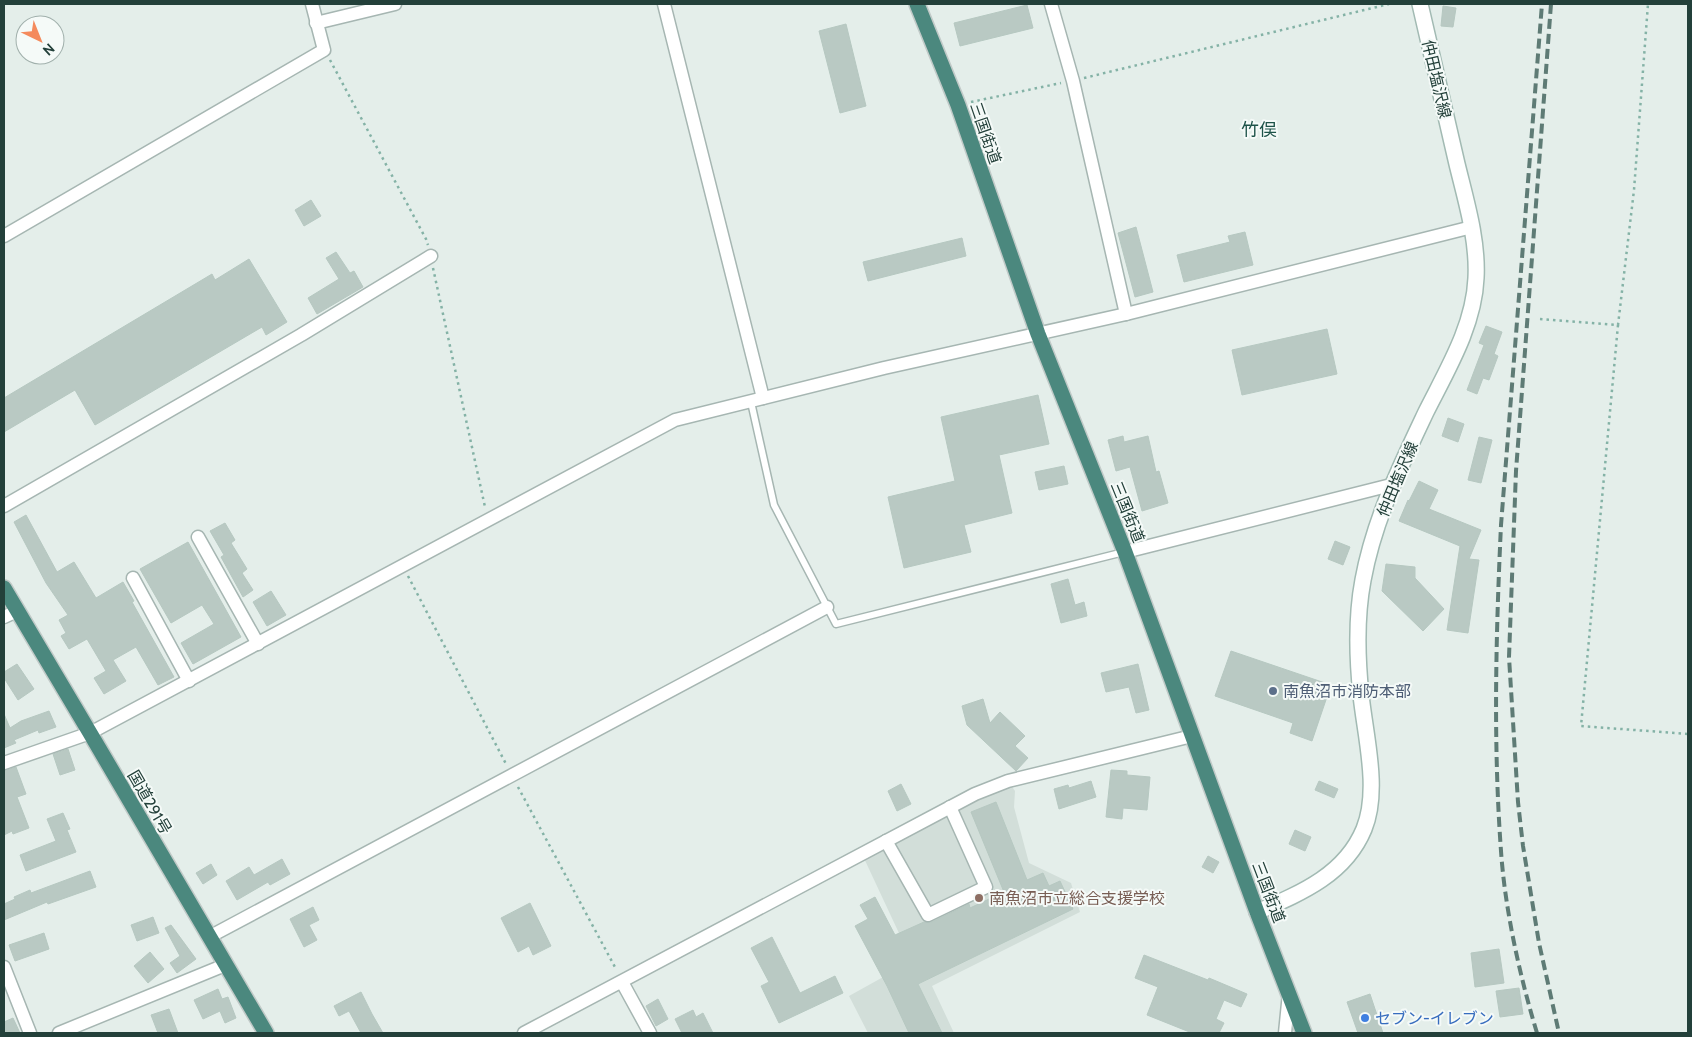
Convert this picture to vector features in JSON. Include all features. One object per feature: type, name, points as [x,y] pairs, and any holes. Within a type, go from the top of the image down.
[{"type":"highway","name":"三国街道","points":[[917,4],[958,105],[1038,334],[1126,552],[1257,912],[1304,1033]]},
{"type":"highway","name":"国道291号","points":[[4,588],[10,614],[90,733],[266,1033]]},
{"type":"main road","name":"仲田塩沢線","points":[[1257,912],[1306,890],[1326,877],[1342,864],[1355,847],[1366,826],[1370,804],[1371,780],[1361,694],[1358,621],[1363,581],[1374,533],[1391,485],[1460,344],[1474,300],[1476,275],[1472,227],[1420,4]]},
{"type":"street","points":[[4,236],[324,50],[312,4]]},
{"type":"street","points":[[316,23],[395,4]]},
{"type":"street","points":[[664,4],[757,400]]},
{"type":"street","points":[[1051,4],[1073,81],[1126,314]]},
{"type":"street","points":[[4,762],[90,733],[675,420],[884,368],[1126,314],[1472,227]]},
{"type":"street","points":[[4,506],[300,335],[431,256]]},
{"type":"street","points":[[1126,552],[1391,485]]},
{"type":"street","points":[[198,537],[258,644]]},
{"type":"street","points":[[133,578],[189,681]]},
{"type":"street","points":[[209,937],[827,607]]},
{"type":"street","points":[[524,1033],[975,794],[1008,781],[1192,736]]},
{"type":"street","points":[[886,841],[928,915],[986,887],[950,807]]},
{"type":"street","points":[[59,1033],[225,965]]},
{"type":"street","points":[[4,966],[30,1033]]},
{"type":"street","points":[[622,982],[650,1033]]},
{"type":"street","points":[[1285,1033],[1289,993]]},
{"type":"lane","points":[[757,400],[774,505],[836,624],[1126,552]]},
{"type":"path","points":[[958,105],[1073,81],[1389,4]]},
{"type":"path","points":[[1648,4],[1634,190],[1618,325],[1581,726],[1688,734]]},
{"type":"path","points":[[324,50],[426,239],[488,520]]},
{"type":"path","points":[[1540,319],[1618,325]]},
{"type":"shaded area","name":"南魚沼市立総合支援学校","points":[[1008,781],[1015,791],[1014,807],[1029,863],[1071,883],[1080,912],[932,986],[954,1033],[868,1033],[849,996],[912,961],[862,854]]},
{"type":"building","points":[[1027,5],[1033,28],[960,46],[954,23]]},
{"type":"building","points":[[1443,6],[1456,8],[1453,27],[1441,26]]},
{"type":"building","points":[[846,24],[866,106],[840,113],[819,31]]},
{"type":"building","points":[[311,200],[321,216],[304,226],[295,210]]},
{"type":"building","points":[[1136,227],[1153,292],[1135,297],[1118,233]]},
{"type":"building","points":[[1245,232],[1253,265],[1184,282],[1177,255],[1230,242],[1228,236]]},
{"type":"building","points":[[962,238],[966,256],[868,281],[863,262]]},
{"type":"building","points":[[336,252],[350,273],[354,271],[363,287],[317,314],[308,298],[339,279],[326,258]]},
{"type":"building","points":[[249,259],[287,322],[266,335],[262,327],[95,425],[75,390],[4,432],[4,398],[212,274],[215,280]]},
{"type":"building","points":[[1486,326],[1502,332],[1494,354],[1498,356],[1489,380],[1483,378],[1477,394],[1467,390],[1484,345],[1479,343]]},
{"type":"building","points":[[1327,329],[1337,374],[1242,395],[1232,350]]},
{"type":"building","points":[[1038,395],[1049,444],[999,455],[1012,513],[964,525],[971,552],[904,568],[888,497],[955,481],[941,417]]},
{"type":"building","points":[[1448,418],[1464,424],[1458,442],[1442,436]]},
{"type":"building","points":[[1123,436],[1124,442],[1148,436],[1156,472],[1159,471],[1168,503],[1142,511],[1130,467],[1116,471],[1108,440]]},
{"type":"building","points":[[1479,437],[1492,440],[1481,483],[1468,480]]},
{"type":"building","points":[[1064,466],[1068,484],[1039,490],[1035,472]]},
{"type":"building","points":[[1419,481],[1438,490],[1429,509],[1481,530],[1469,559],[1479,560],[1468,633],[1447,630],[1460,546],[1399,521]]},
{"type":"building","points":[[26,515],[57,572],[74,562],[96,598],[123,582],[134,601],[132,602],[174,677],[158,685],[136,647],[113,660],[126,681],[104,694],[94,678],[106,671],[87,639],[69,649],[61,636],[66,633],[59,620],[68,615],[46,583],[14,522]]},
{"type":"building","points":[[225,523],[235,540],[231,543],[247,569],[242,573],[253,590],[243,597],[221,557],[224,555],[210,531]]},
{"type":"building","points":[[1335,541],[1350,547],[1343,565],[1328,559]]},
{"type":"building","points":[[188,542],[241,637],[193,664],[181,643],[214,624],[202,605],[171,623],[140,569]]},
{"type":"building","points":[[1386,564],[1415,567],[1415,578],[1444,609],[1423,631],[1382,591]]},
{"type":"building","points":[[1068,579],[1075,605],[1084,602],[1087,616],[1061,623],[1051,584]]},
{"type":"building","points":[[271,591],[286,615],[267,626],[253,602]]},
{"type":"building","name":"南魚沼市消防本部","points":[[1231,651],[1331,685],[1312,741],[1290,733],[1293,723],[1215,696]]},
{"type":"building","points":[[17,664],[34,689],[18,700],[4,678],[4,672]]},
{"type":"building","points":[[1138,664],[1149,710],[1136,713],[1129,687],[1106,692],[1101,673]]},
{"type":"building","points":[[983,699],[990,723],[1000,712],[1025,736],[1015,746],[1028,758],[1016,771],[967,725],[962,706]]},
{"type":"building","points":[[49,711],[56,727],[39,733],[38,730],[14,740],[16,743],[4,748],[4,714],[10,728],[21,721]]},
{"type":"building","points":[[68,749],[75,770],[60,775],[53,754]]},
{"type":"building","points":[[16,767],[26,794],[17,797],[29,828],[13,834],[12,831],[4,835],[4,771]]},
{"type":"building","points":[[1111,770],[1127,771],[1127,775],[1150,777],[1147,810],[1123,808],[1122,819],[1106,817]]},
{"type":"building","points":[[1091,781],[1096,797],[1059,809],[1054,789],[1068,785],[1069,788]]},
{"type":"building","points":[[1319,781],[1338,789],[1334,798],[1315,790]]},
{"type":"building","points":[[901,784],[911,804],[897,811],[888,791]]},
{"type":"building","points":[[996,802],[1027,880],[1043,873],[1049,886],[1060,881],[1073,909],[918,984],[942,1033],[909,1033],[887,986],[855,926],[868,919],[860,905],[875,897],[895,935],[924,922],[932,922],[969,904],[970,908],[1004,892],[971,812]]},
{"type":"building","points":[[63,813],[70,829],[67,830],[76,852],[26,871],[20,855],[56,841],[47,819]]},
{"type":"building","points":[[1295,830],[1311,837],[1305,851],[1289,844]]},
{"type":"building","points":[[1208,856],[1219,862],[1213,873],[1202,867]]},
{"type":"building","points":[[282,859],[290,874],[270,885],[268,882],[237,900],[226,881],[249,867],[254,875]]},
{"type":"building","points":[[211,864],[217,875],[203,884],[196,873]]},
{"type":"building","points":[[90,871],[96,887],[48,904],[47,902],[4,920],[4,904],[15,899],[14,897],[30,890],[31,893]]},
{"type":"building","points":[[530,903],[551,946],[533,955],[529,946],[518,952],[501,918]]},
{"type":"building","points":[[313,907],[319,920],[309,925],[317,940],[304,947],[290,919]]},
{"type":"building","points":[[153,917],[159,933],[137,941],[131,925]]},
{"type":"building","points":[[171,925],[196,959],[177,973],[170,963],[180,956],[165,928]]},
{"type":"building","points":[[44,933],[49,949],[15,961],[9,945]]},
{"type":"building","points":[[772,937],[800,993],[835,976],[843,993],[779,1023],[761,986],[769,982],[751,948]]},
{"type":"building","points":[[1499,949],[1504,983],[1475,987],[1471,953]]},
{"type":"building","points":[[150,952],[164,969],[148,983],[134,966]]},
{"type":"building","points":[[1144,955],[1208,980],[1209,978],[1247,994],[1241,1007],[1224,1000],[1216,1019],[1224,1023],[1219,1033],[1192,1033],[1147,1015],[1158,987],[1135,978]]},
{"type":"building","points":[[1519,988],[1523,1014],[1500,1017],[1496,991]]},
{"type":"building","points":[[218,989],[222,999],[228,997],[236,1018],[225,1023],[220,1011],[203,1019],[194,1000]]},
{"type":"building","points":[[361,992],[383,1033],[361,1033],[349,1011],[339,1016],[334,1006]]},
{"type":"building","name":"セブン-イレブン","points":[[1370,994],[1383,1033],[1358,1033],[1347,1002]]},
{"type":"building","points":[[658,999],[668,1019],[656,1026],[646,1006]]},
{"type":"building","points":[[169,1009],[178,1033],[158,1033],[151,1015]]},
{"type":"building","points":[[693,1010],[696,1017],[703,1013],[713,1033],[682,1033],[675,1019]]},
{"type":"building","points":[[13,1018],[20,1033],[4,1033],[4,1022]]},
{"type":"railway","points":[[1537,1033],[1514,943],[1503,873],[1498,810],[1496,688],[1501,525],[1542,4]]},
{"type":"railway","points":[[1551,4],[1516,471],[1509,657],[1518,802],[1523,846],[1539,943],[1559,1033]]},
{"type":"place","name":"南魚沼市消防本部","points":[[1273,691]]},
{"type":"place","name":"南魚沼市立総合支援学校","points":[[979,898]]},
{"type":"place","name":"セブン-イレブン","points":[[1365,1018]]},
{"type":"district","name":"竹俣","points":[[1259,130]]}]
